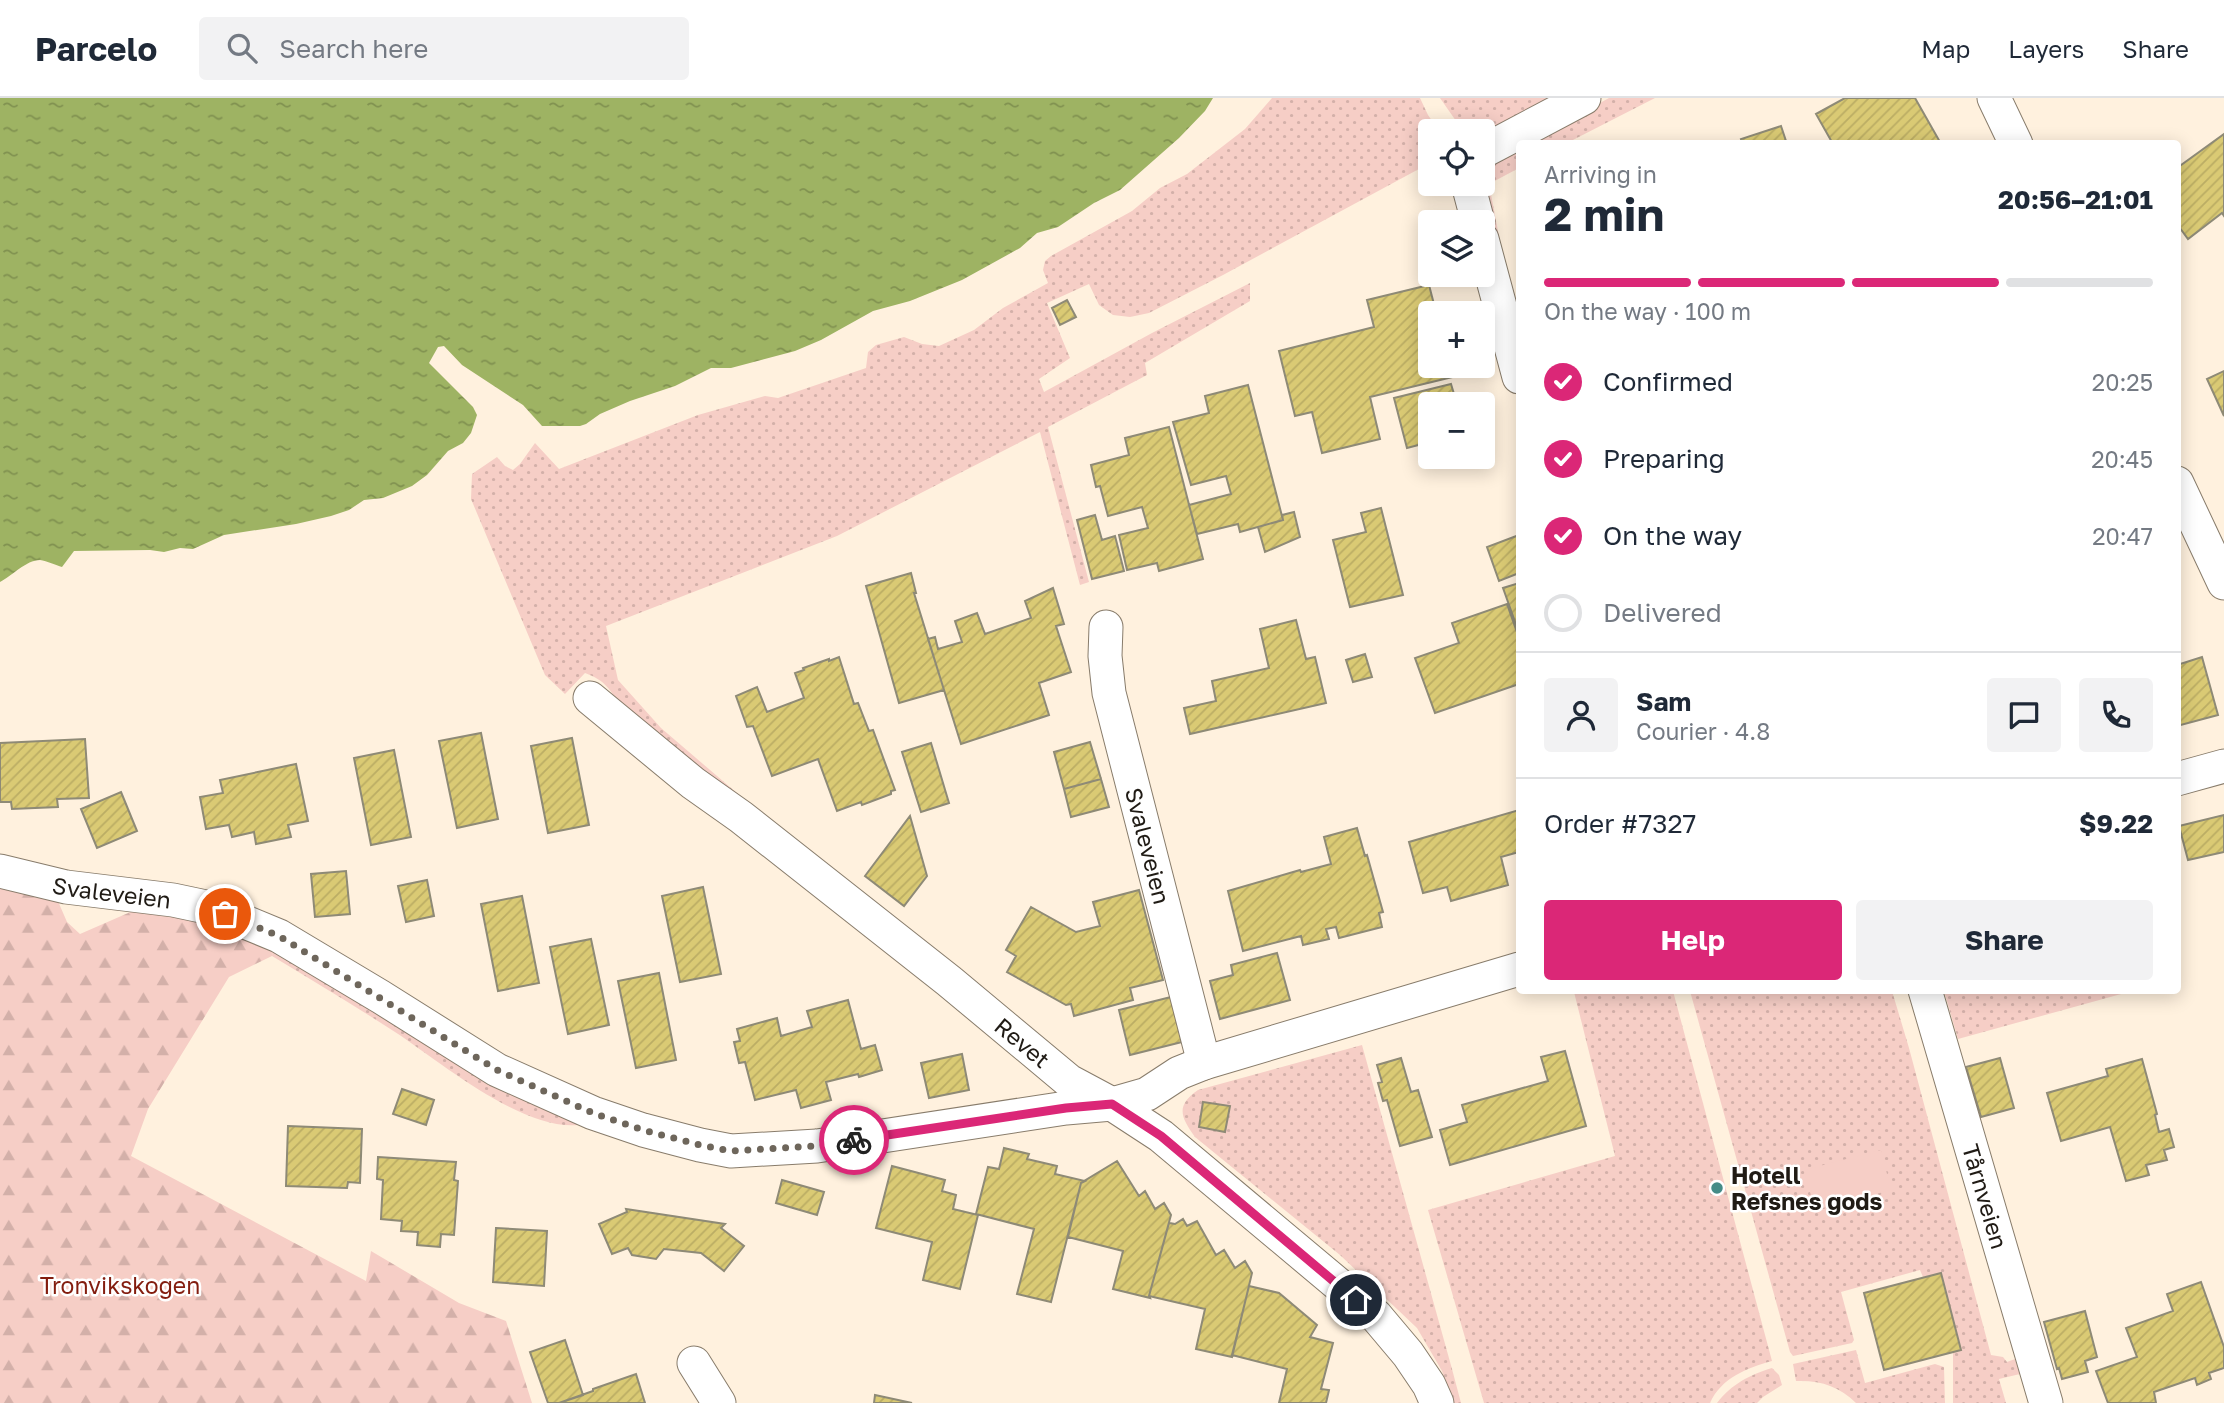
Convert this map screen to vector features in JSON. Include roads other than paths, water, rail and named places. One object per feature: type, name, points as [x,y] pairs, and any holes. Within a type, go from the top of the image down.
[{"type":"street","points":[[1495,145],[1584,98]]},
{"type":"street","points":[[1994,98],[2014,140]]},
{"type":"street","points":[[1495,287],[1516,366]]},
{"type":"street","points":[[2181,492],[2224,583]]},
{"type":"street","name":"Svaleveien","points":[[1106,627],[1105,656],[1109,692],[1204,1063]]},
{"type":"street","name":"Revet","points":[[590,698],[693,783],[741,817],[949,981],[1069,1081],[1112,1104],[1161,1136],[1376,1316],[1408,1354],[1429,1385],[1437,1403]]},
{"type":"street","points":[[2181,778],[2224,766]]},
{"type":"street","name":"Svaleveien","points":[[0,871],[66,887],[173,900],[206,907],[279,936],[497,1070],[593,1113],[643,1130],[731,1151],[817,1146],[1066,1108],[1112,1104],[1147,1094],[1179,1073],[1204,1063],[1516,970]]},
{"type":"street","name":"Tårnveien","points":[[1926,994],[2046,1403]]},
{"type":"street","points":[[694,1363],[719,1403]]},
{"type":"water","points":[[0,98],[1213,98],[1205,111],[1179,138],[1120,190],[1094,203],[1058,227],[1037,233],[1020,248],[962,280],[910,301],[873,311],[795,351],[731,368],[711,368],[675,386],[600,414],[580,426],[542,426],[523,405],[462,365],[444,346],[438,347],[429,363],[473,407],[477,415],[471,433],[463,443],[448,451],[427,475],[412,486],[383,498],[364,500],[349,510],[331,516],[224,535],[193,549],[180,548],[164,552],[74,551],[62,567],[35,561],[24,565],[0,582]]},
{"type":"place","name":"Hotell Refsnes gods","points":[[1717,1188]]},
{"type":"park label","name":"Tronvikskogen","points":[[120,1285]]}]
